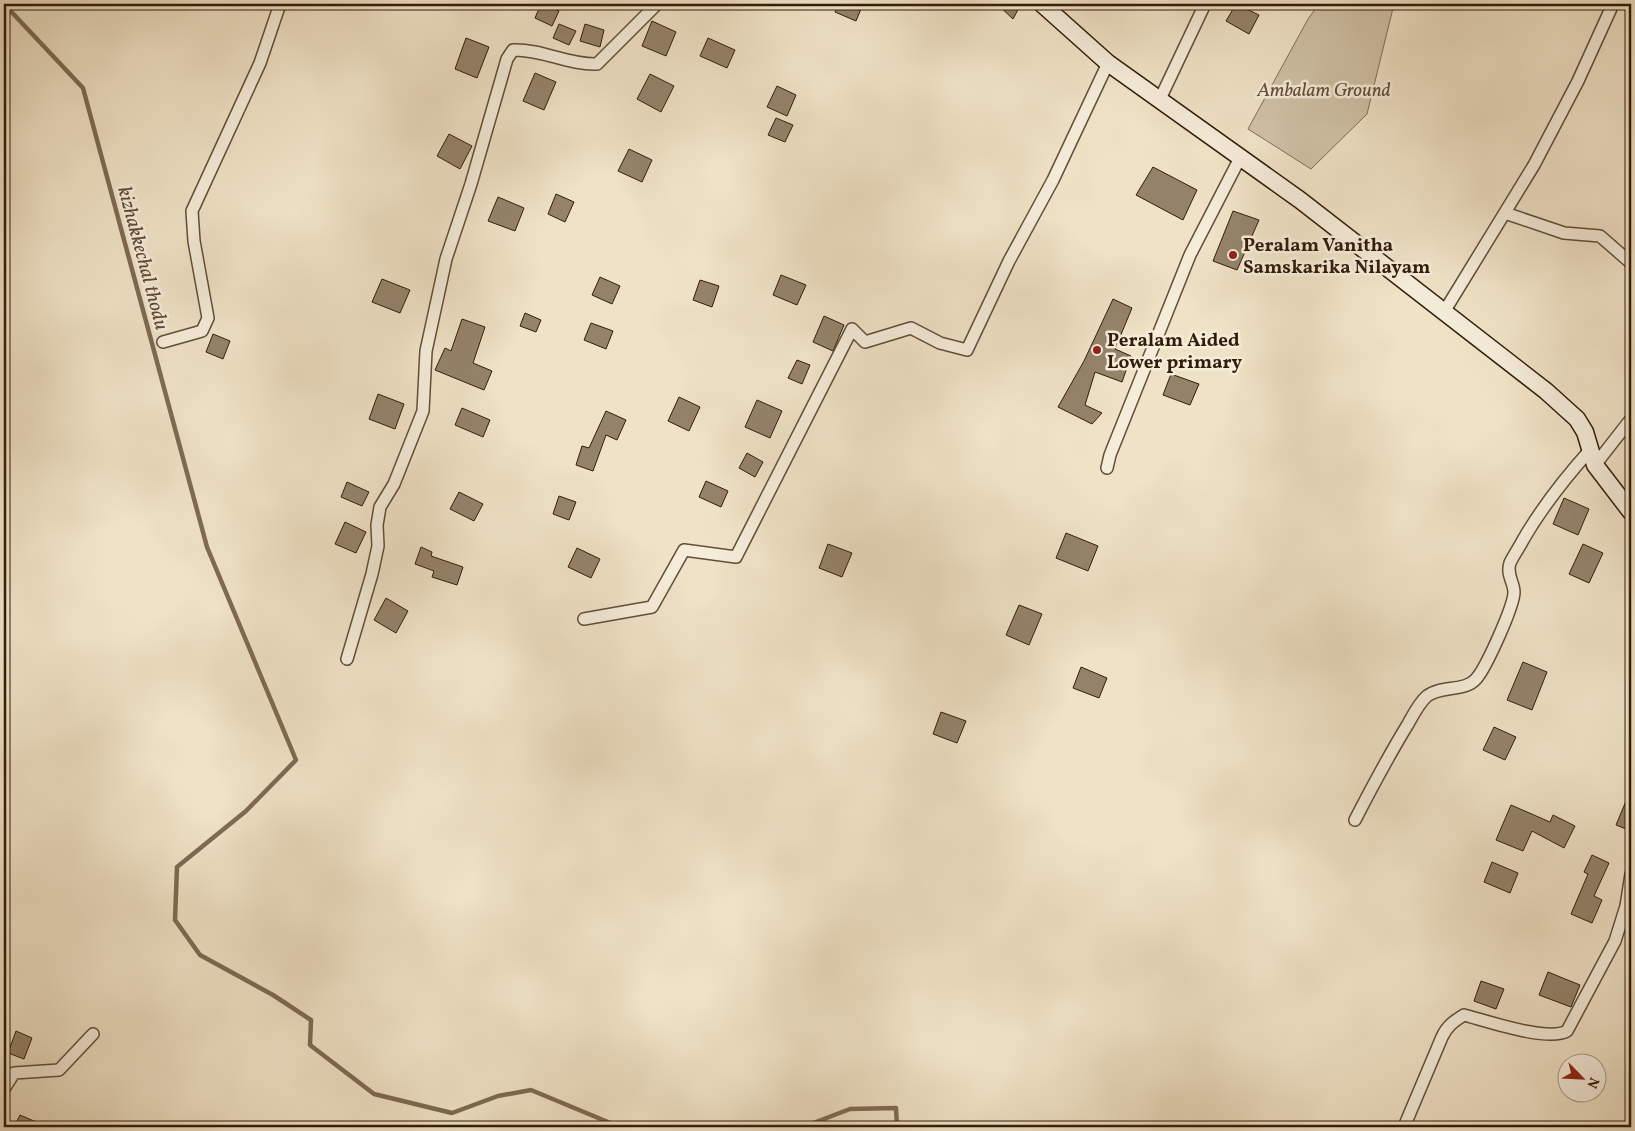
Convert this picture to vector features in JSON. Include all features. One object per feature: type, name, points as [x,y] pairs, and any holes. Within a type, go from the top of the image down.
[{"type":"main road","points":[[1042,4],[1108,63],[1241,156],[1546,391],[1577,419],[1585,432],[1595,465],[1631,512]]},
{"type":"street","points":[[163,342],[202,331],[208,318],[194,241],[192,211],[260,63],[280,4]]},
{"type":"street","points":[[347,659],[372,574],[378,546],[376,525],[380,507],[394,484],[423,411],[426,351],[446,259],[471,184],[507,59],[513,50],[528,49],[582,64],[596,64],[657,4]]},
{"type":"street","points":[[1160,99],[1205,4]]},
{"type":"street","points":[[1444,312],[1534,165],[1578,81],[1612,4]]},
{"type":"street","points":[[584,619],[652,607],[684,550],[736,557],[852,329],[865,342],[911,328],[940,343],[967,350],[1009,261],[1052,180],[1108,63]]},
{"type":"street","points":[[1107,468],[1110,455],[1190,255],[1241,156]]},
{"type":"street","points":[[1505,213],[1564,232],[1600,236],[1631,263]]},
{"type":"street","points":[[1595,465],[1631,419]]},
{"type":"street","points":[[1355,820],[1384,764],[1418,706],[1428,696],[1444,688],[1464,686],[1476,680],[1493,649],[1512,602],[1514,591],[1508,573],[1511,562],[1552,495],[1591,450]]},
{"type":"street","points":[[1404,1127],[1446,1028],[1454,1020],[1464,1015],[1545,1035],[1561,1035],[1567,1031],[1588,997],[1616,941],[1626,906],[1631,874]]},
{"type":"street","points":[[4,1089],[14,1073],[59,1070],[93,1034]]},
{"type":"green space","name":"Ambalam Ground","points":[[1319,4],[1394,4],[1367,114],[1311,169],[1248,129],[1308,19]]},
{"type":"building","points":[[541,4],[559,11],[552,26],[535,18]]},
{"type":"building","points":[[838,4],[863,4],[856,21],[835,12]]},
{"type":"building","points":[[997,4],[1021,4],[1013,19]]},
{"type":"building","points":[[1236,4],[1259,15],[1249,34],[1226,21]]},
{"type":"building","points":[[652,21],[676,32],[666,56],[642,46]]},
{"type":"building","points":[[559,24],[576,31],[569,45],[553,38]]},
{"type":"building","points":[[585,24],[604,30],[600,47],[580,41]]},
{"type":"building","points":[[466,38],[489,47],[477,78],[455,69]]},
{"type":"building","points":[[708,38],[735,50],[727,68],[700,56]]},
{"type":"building","points":[[535,73],[556,82],[544,110],[523,101]]},
{"type":"building","points":[[650,74],[674,86],[661,112],[637,99]]},
{"type":"building","points":[[777,86],[796,95],[787,116],[767,107]]},
{"type":"building","points":[[776,118],[793,125],[785,142],[768,135]]},
{"type":"building","points":[[449,134],[472,146],[460,169],[437,156]]},
{"type":"building","points":[[629,149],[652,160],[642,182],[618,171]]},
{"type":"building","points":[[1153,167],[1197,190],[1183,220],[1136,195]]},
{"type":"building","points":[[556,194],[574,202],[565,222],[548,214]]},
{"type":"building","points":[[498,197],[524,208],[515,231],[488,221]]},
{"type":"building","points":[[1233,211],[1259,220],[1237,270],[1213,261]]},
{"type":"building","points":[[781,275],[806,285],[797,305],[773,295]]},
{"type":"building","points":[[600,277],[620,286],[612,304],[592,295]]},
{"type":"building","points":[[382,279],[410,290],[400,313],[372,302]]},
{"type":"building","points":[[700,280],[719,286],[712,307],[693,300]]},
{"type":"building","points":[[1113,299],[1132,308],[1115,349],[1131,356],[1122,382],[1095,372],[1085,405],[1102,413],[1092,424],[1058,407],[1084,361]]},
{"type":"building","points":[[525,313],[541,320],[536,332],[520,326]]},
{"type":"building","points":[[824,316],[844,325],[833,351],[813,342]]},
{"type":"building","points":[[462,319],[485,327],[473,363],[492,371],[484,390],[435,370],[445,348],[451,351]]},
{"type":"building","points":[[591,323],[613,331],[606,349],[584,340]]},
{"type":"building","points":[[213,334],[230,341],[223,359],[206,352]]},
{"type":"building","points":[[797,360],[810,365],[802,384],[788,378]]},
{"type":"building","points":[[1171,374],[1199,384],[1190,405],[1163,395]]},
{"type":"building","points":[[378,394],[404,404],[395,429],[369,419]]},
{"type":"building","points":[[679,397],[700,407],[689,431],[668,421]]},
{"type":"building","points":[[757,400],[782,411],[770,438],[745,427]]},
{"type":"building","points":[[462,408],[490,420],[483,437],[455,425]]},
{"type":"building","points":[[606,411],[626,420],[617,440],[606,435],[593,471],[576,465],[582,446],[589,448]]},
{"type":"building","points":[[747,453],[763,462],[755,477],[739,468]]},
{"type":"building","points":[[706,481],[728,491],[721,507],[699,497]]},
{"type":"building","points":[[347,482],[369,492],[362,506],[341,497]]},
{"type":"building","points":[[459,492],[483,504],[474,521],[450,509]]},
{"type":"building","points":[[559,496],[576,502],[569,520],[553,514]]},
{"type":"building","points":[[1564,498],[1589,509],[1578,535],[1553,524]]},
{"type":"building","points":[[345,522],[366,532],[356,553],[335,544]]},
{"type":"building","points":[[1066,533],[1098,546],[1088,571],[1056,558]]},
{"type":"building","points":[[828,544],[852,553],[842,577],[819,568]]},
{"type":"building","points":[[1583,544],[1603,553],[1589,583],[1569,574]]},
{"type":"building","points":[[421,547],[432,552],[431,556],[463,567],[457,585],[432,577],[434,571],[415,564]]},
{"type":"building","points":[[577,548],[600,559],[591,578],[568,567]]},
{"type":"building","points":[[386,598],[408,611],[396,633],[374,620]]},
{"type":"building","points":[[1019,605],[1042,614],[1029,645],[1006,635]]},
{"type":"building","points":[[1523,662],[1547,672],[1532,710],[1507,700]]},
{"type":"building","points":[[1081,667],[1107,678],[1099,698],[1073,688]]},
{"type":"building","points":[[941,712],[966,721],[957,743],[933,734]]},
{"type":"building","points":[[1494,727],[1516,737],[1505,760],[1483,750]]},
{"type":"building","points":[[1631,789],[1631,831],[1616,825]]},
{"type":"building","points":[[1511,805],[1550,822],[1553,815],[1575,826],[1564,848],[1532,831],[1523,851],[1496,840]]},
{"type":"building","points":[[1592,855],[1609,863],[1594,896],[1602,900],[1592,923],[1571,914],[1588,874],[1584,872]]},
{"type":"building","points":[[1492,862],[1518,873],[1510,893],[1484,882]]},
{"type":"building","points":[[1548,972],[1580,985],[1571,1007],[1539,995]]},
{"type":"building","points":[[1481,981],[1504,989],[1496,1009],[1474,1001]]},
{"type":"building","points":[[16,1031],[32,1038],[24,1059],[8,1053]]},
{"type":"building","points":[[20,1115],[48,1127],[14,1127]]},
{"type":"waterway","name":"kizhakkechal thodu","points":[[4,4],[83,88],[207,547],[296,760],[246,811],[177,867],[175,920],[200,955],[273,995],[311,1020],[310,1045],[374,1094],[452,1113],[498,1096],[531,1090],[620,1127]]},
{"type":"waterway","points":[[803,1127],[850,1109],[896,1108],[897,1127]]},
{"type":"place","name":"Peralam Vanitha Samskarika Nilayam","points":[[1233,255]]},
{"type":"place","name":"Peralam Aided Lower primary","points":[[1097,350]]}]
